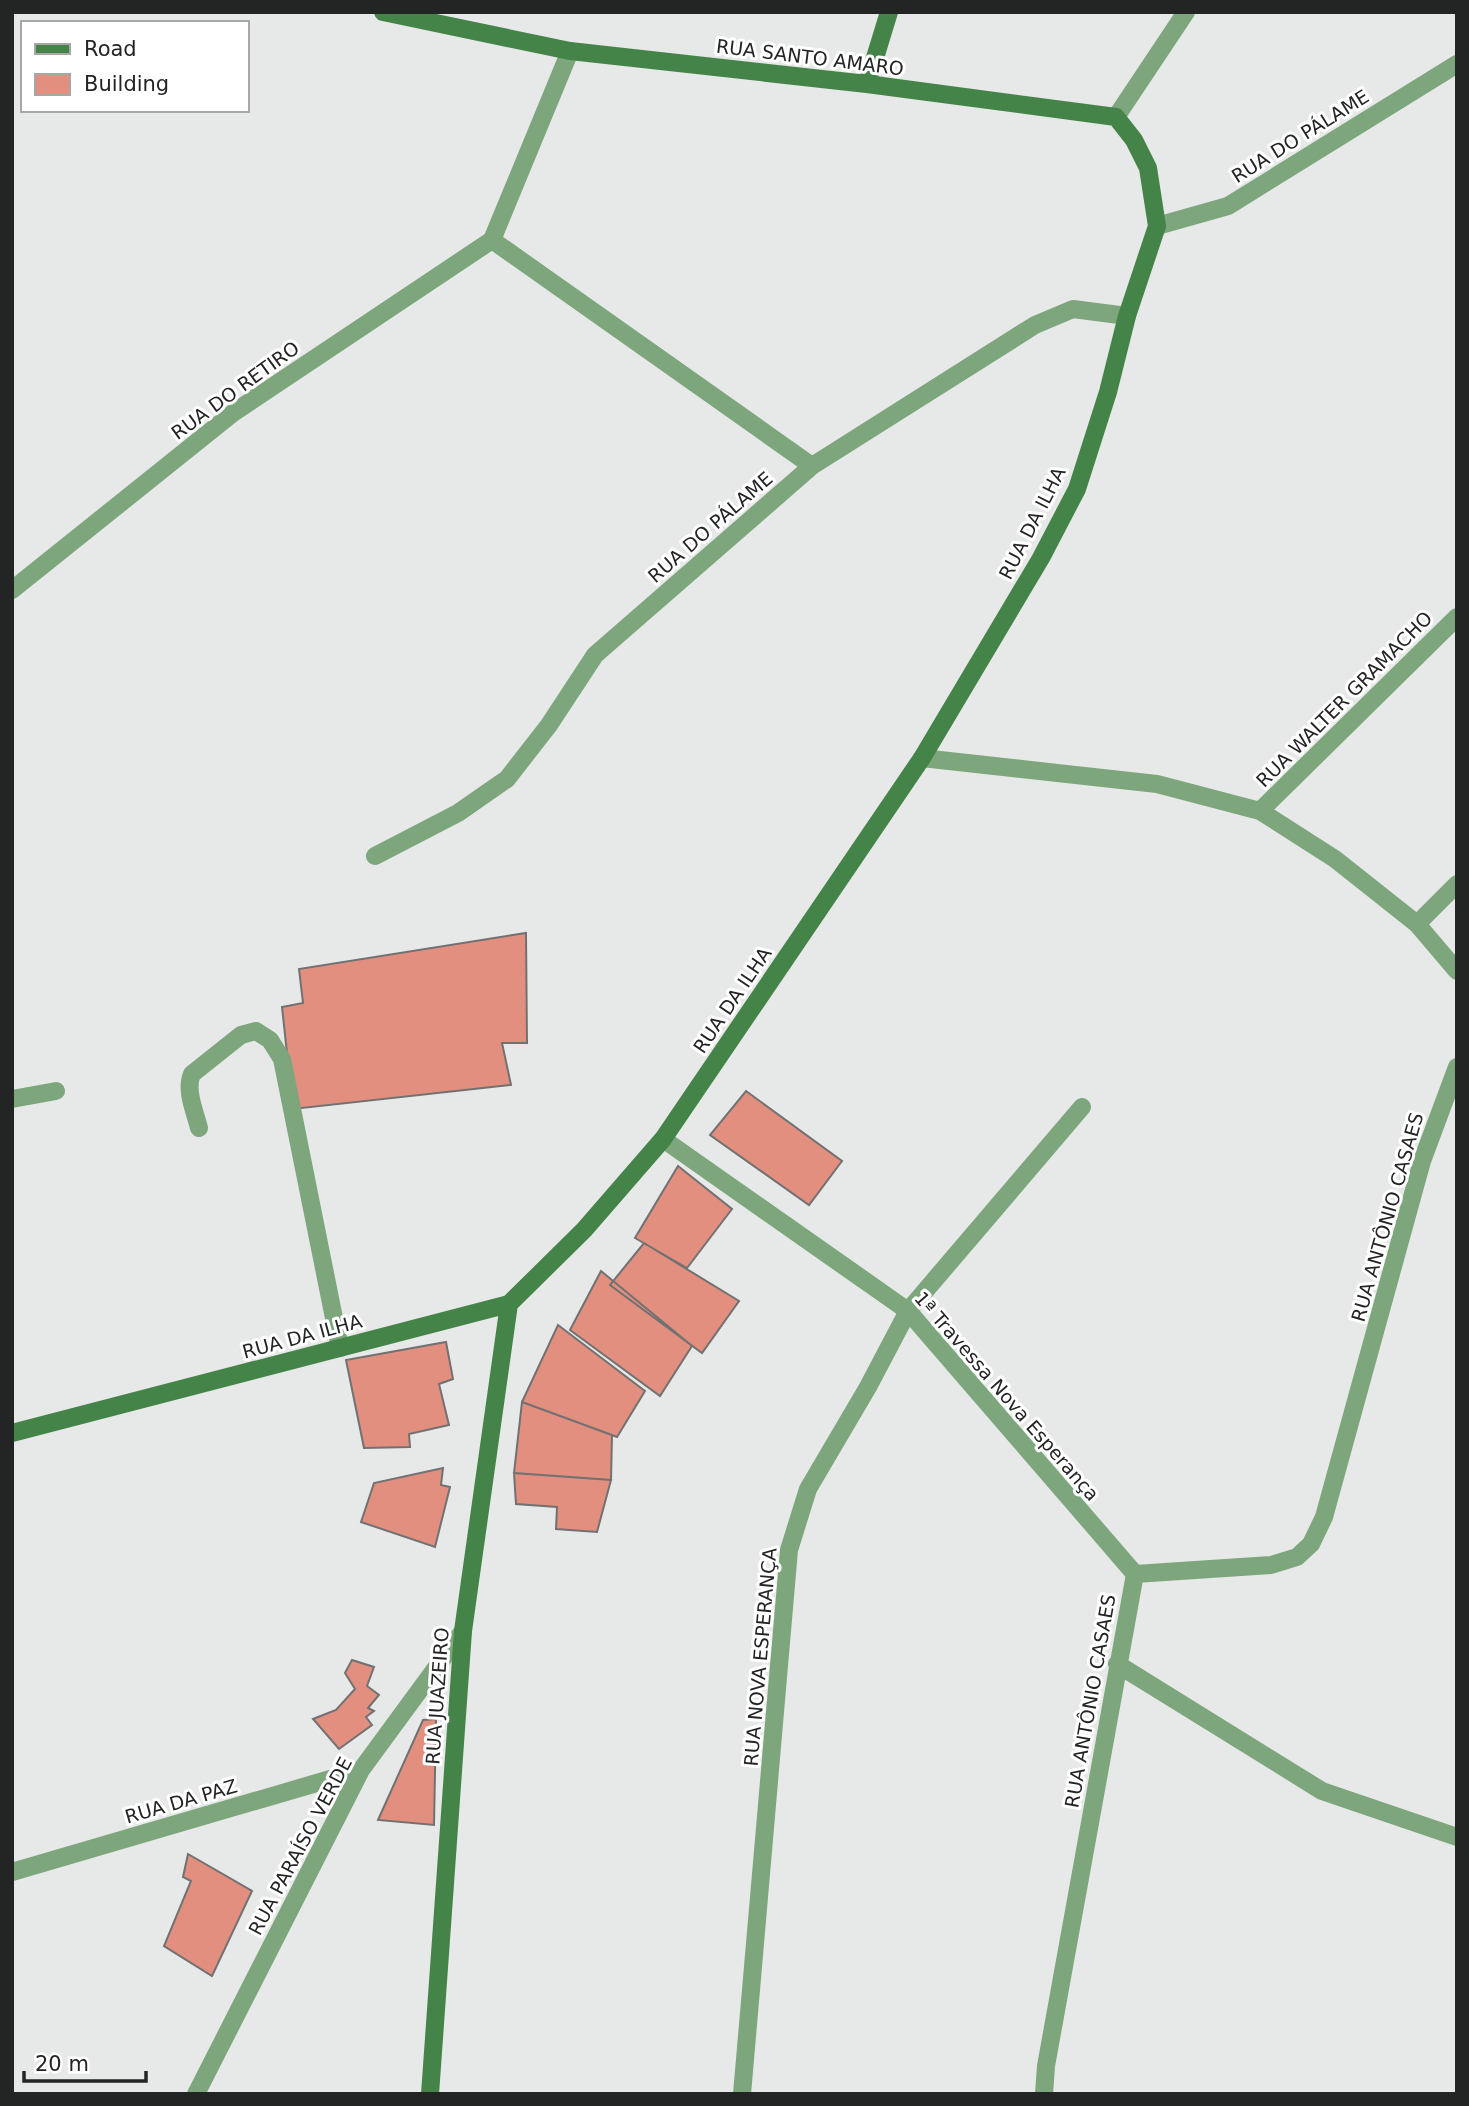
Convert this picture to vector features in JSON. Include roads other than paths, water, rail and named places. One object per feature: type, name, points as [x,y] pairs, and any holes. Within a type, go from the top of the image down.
[{"type":"main road","name":"RUA SANTO AMARO","points":[[383,12],[570,51],[867,84],[1116,117]]},
{"type":"main road","points":[[867,84],[888,12]]},
{"type":"main road","points":[[1116,117],[1149,168],[1157,226]]},
{"type":"main road","name":"RUA DA ILHA","points":[[12,1433],[509,1304],[584,1230],[663,1139],[922,758],[1041,558],[1077,489],[1108,392],[1127,316],[1157,226]]},
{"type":"main road","name":"RUA JUAZEIRO","points":[[430,2094],[463,1631],[509,1304]]},
{"type":"street","points":[[1116,117],[1186,12]]},
{"type":"street","points":[[570,51],[492,240],[812,466]]},
{"type":"street","name":"RUA DO PÁLAME","points":[[1157,226],[1228,206],[1457,64]]},
{"type":"street","name":"RUA DO RETIRO","points":[[12,590],[233,413],[492,240]]},
{"type":"street","name":"RUA DO PÁLAME","points":[[375,856],[458,813],[507,779],[549,725],[595,655],[812,466],[1035,325],[1073,309],[1127,316]]},
{"type":"street","name":"RUA WALTER GRAMACHO","points":[[1260,811],[1457,617]]},
{"type":"street","points":[[922,758],[1157,784],[1260,811],[1335,859],[1417,924],[1457,971]]},
{"type":"street","points":[[1417,924],[1457,884]]},
{"type":"street","points":[[199,1128],[189,1082],[192,1074],[241,1035],[256,1031],[270,1040],[282,1059],[340,1348]]},
{"type":"street","name":"RUA ANTÔNIO CASAES","points":[[1044,2094],[1046,2066],[1135,1574],[1271,1564],[1297,1557],[1311,1544],[1324,1517],[1422,1161],[1457,1067]]},
{"type":"street","points":[[12,1099],[56,1091]]},
{"type":"street","name":"RUA NOVA ESPERANÇA","points":[[741,2094],[789,1550],[808,1489],[868,1387],[908,1311],[1082,1107]]},
{"type":"street","name":"1ª Travessa Nova Esperança","points":[[663,1139],[908,1311],[1135,1574]]},
{"type":"street","name":"RUA PARAÍSO VERDE","points":[[196,2094],[361,1770],[463,1631]]},
{"type":"street","points":[[1117,1664],[1322,1791],[1457,1837]]},
{"type":"street","name":"RUA DA PAZ","points":[[12,1872],[361,1770]]}]
